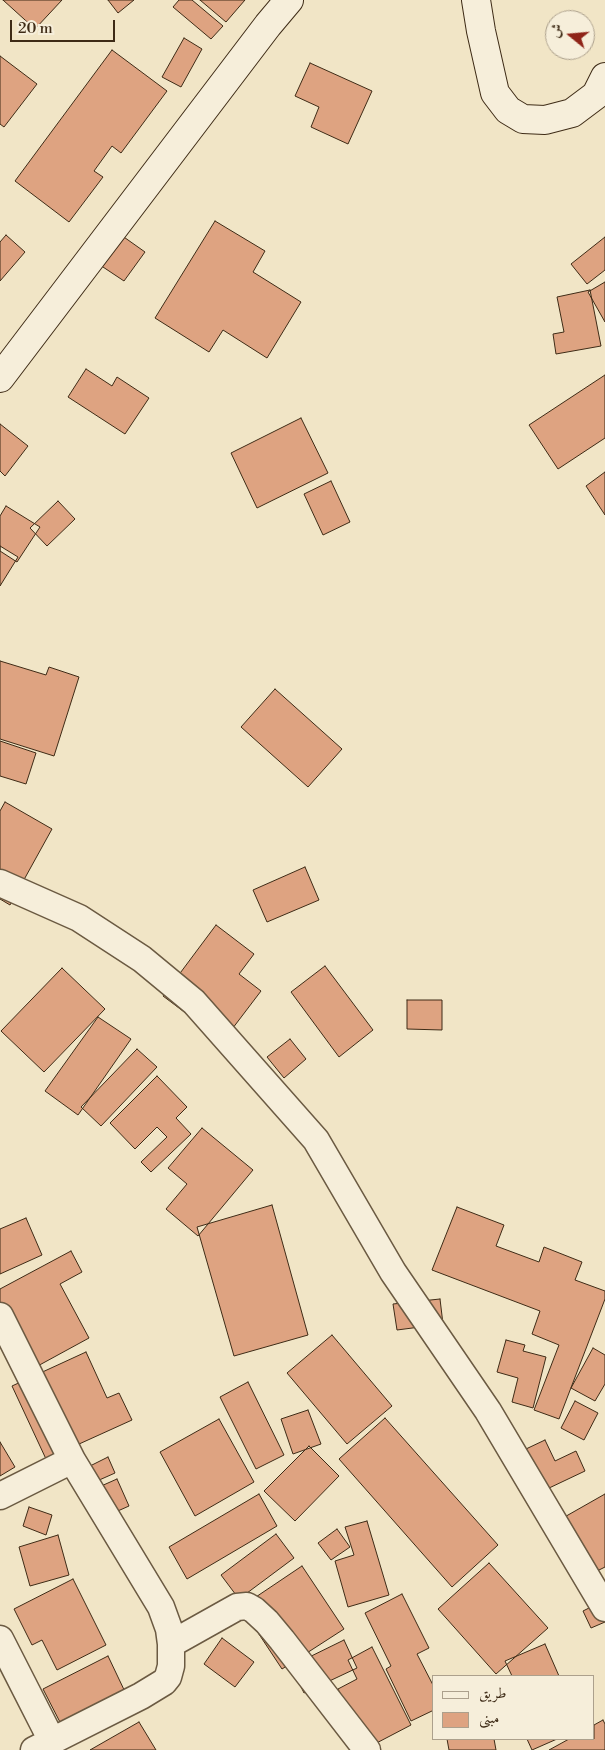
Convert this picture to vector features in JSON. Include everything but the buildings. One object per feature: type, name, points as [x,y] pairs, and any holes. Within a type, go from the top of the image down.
[{"type":"main road","points":[[0,378],[289,0]]},
{"type":"main road","points":[[476,0],[495,93],[508,110],[523,119],[545,120],[572,113],[596,95],[605,77]]},
{"type":"street","points":[[0,883],[79,918],[142,959],[194,1002],[316,1140],[393,1272],[488,1411],[605,1608]]},
{"type":"street","points":[[0,1316],[72,1460],[161,1608],[169,1629],[171,1666],[168,1677],[164,1682],[141,1696],[43,1746],[0,1640]]},
{"type":"street","points":[[0,1496],[72,1460]]},
{"type":"street","points":[[171,1644],[237,1607],[247,1606],[267,1622],[367,1750]]}]
